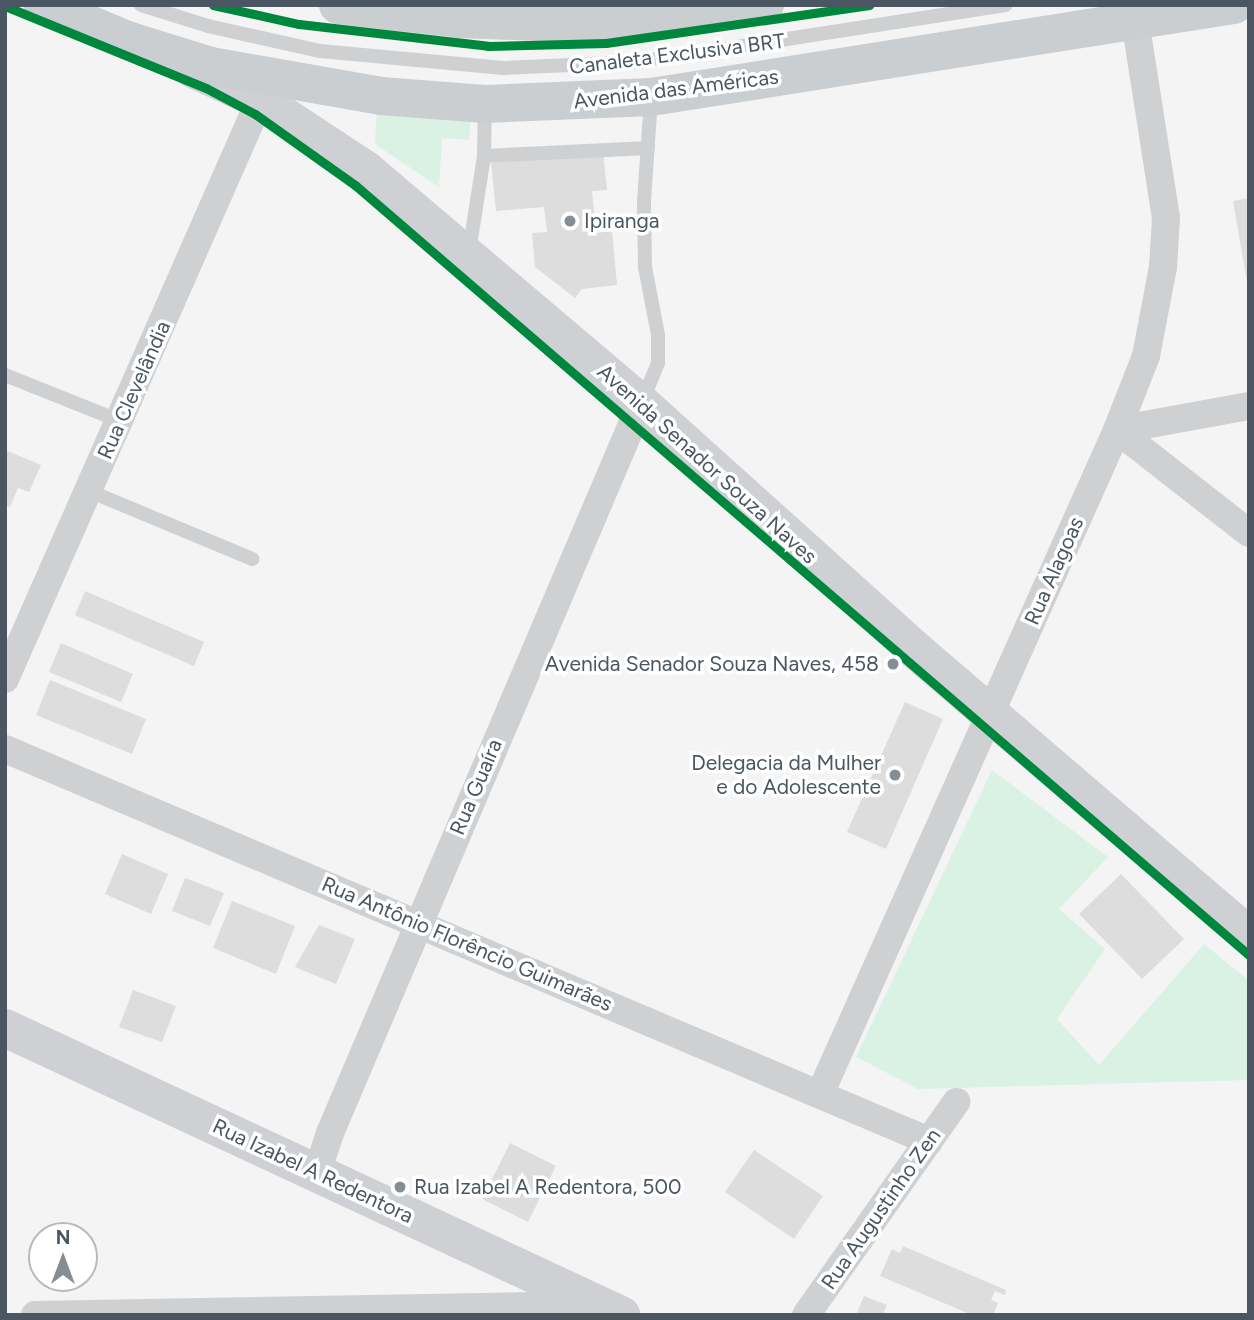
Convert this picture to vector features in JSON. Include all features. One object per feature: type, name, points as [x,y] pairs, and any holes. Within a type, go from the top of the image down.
[{"type":"main road","name":"Avenida das Américas","points":[[43,5],[130,41],[211,66],[298,84],[380,96],[485,104],[651,97],[1234,5]]},
{"type":"main road","points":[[338,5],[460,19],[564,23],[664,19],[765,5]]},
{"type":"main road","name":"Avenida Senador Souza Naves","points":[[130,41],[260,100],[366,170],[641,403],[990,714],[1249,936]]},
{"type":"main road","name":"Rua Izabel A Redentora","points":[[5,1028],[610,1310]]},
{"type":"street","name":"Rua Alagoas","points":[[820,1094],[1117,430],[1155,318],[1166,218],[1135,21]]},
{"type":"street","name":"Rua Clevelândia","points":[[5,679],[260,100]]},
{"type":"street","name":"Rua Guaíra","points":[[317,1173],[419,924],[641,403]]},
{"type":"street","points":[[1117,430],[1249,406]]},
{"type":"street","points":[[1117,430],[1249,533]]},
{"type":"street","name":"Rua Antônio Florêncio Guimarães","points":[[5,749],[929,1140]]},
{"type":"street","name":"Rua Augustinho Zen","points":[[806,1315],[956,1102]]},
{"type":"street","points":[[35,1315],[610,1310]]},
{"type":"lane","name":"Canaleta Exclusiva BRT","points":[[141,5],[208,26],[320,51],[503,68],[638,62],[1006,5]]},
{"type":"lane","points":[[641,403],[658,363],[658,335],[645,267],[651,97]]},
{"type":"lane","points":[[468,257],[484,156],[485,104]]},
{"type":"lane","points":[[484,156],[648,148]]},
{"type":"lane","points":[[5,375],[120,421]]},
{"type":"lane","points":[[89,491],[252,559]]},
{"type":"green space","points":[[377,107],[471,114],[469,140],[442,138],[439,187],[375,144]]},
{"type":"green space","points":[[992,770],[1108,857],[1059,909],[1105,949],[1057,1019],[1099,1065],[1204,944],[1249,981],[1249,1080],[918,1089],[856,1057]]},
{"type":"building","name":"Ipiranga","points":[[603,152],[607,190],[592,191],[596,233],[612,231],[617,285],[582,289],[575,298],[535,267],[532,233],[547,232],[544,207],[496,211],[491,163]]},
{"type":"building","points":[[1249,198],[1249,282],[1247,282],[1233,201]]},
{"type":"building","points":[[5,450],[41,465],[29,492],[18,488],[10,507],[5,505]]},
{"type":"building","points":[[85,591],[204,642],[194,666],[75,615]]},
{"type":"building","points":[[61,643],[133,674],[121,702],[49,672]]},
{"type":"building","points":[[50,680],[146,719],[132,754],[36,715]]},
{"type":"building","name":"Delegacia da Mulher e do Adolescente","points":[[905,702],[943,719],[886,849],[847,832]]},
{"type":"building","points":[[122,854],[168,874],[151,914],[105,894]]},
{"type":"building","points":[[1121,874],[1184,939],[1142,979],[1079,914]]},
{"type":"building","points":[[185,878],[224,893],[210,926],[172,911]]},
{"type":"building","points":[[232,901],[295,926],[276,974],[213,948]]},
{"type":"building","points":[[319,925],[355,939],[336,984],[295,967]]},
{"type":"building","points":[[133,990],[176,1006],[162,1042],[119,1027]]},
{"type":"building","points":[[510,1143],[556,1166],[528,1222],[482,1199]]},
{"type":"building","points":[[754,1150],[823,1196],[794,1239],[725,1192]]},
{"type":"building","points":[[903,1246],[1006,1290],[1005,1295],[995,1291],[991,1300],[998,1303],[993,1315],[972,1315],[880,1276],[892,1249],[900,1253]]},
{"type":"building","points":[[864,1296],[887,1305],[883,1315],[856,1315]]},
{"type":"cycle path","points":[[213,5],[299,24],[488,46],[606,43],[869,5]]},
{"type":"cycle path","points":[[5,6],[206,88],[255,114],[355,185],[1249,955]]},
{"type":"place","name":"Ipiranga","points":[[570,221]]},
{"type":"place","name":"Avenida Senador Souza Naves, 458","points":[[893,664]]},
{"type":"place","name":"Delegacia da Mulher e do Adolescente","points":[[895,775]]},
{"type":"place","name":"Rua Izabel A Redentora, 500","points":[[400,1187]]}]
